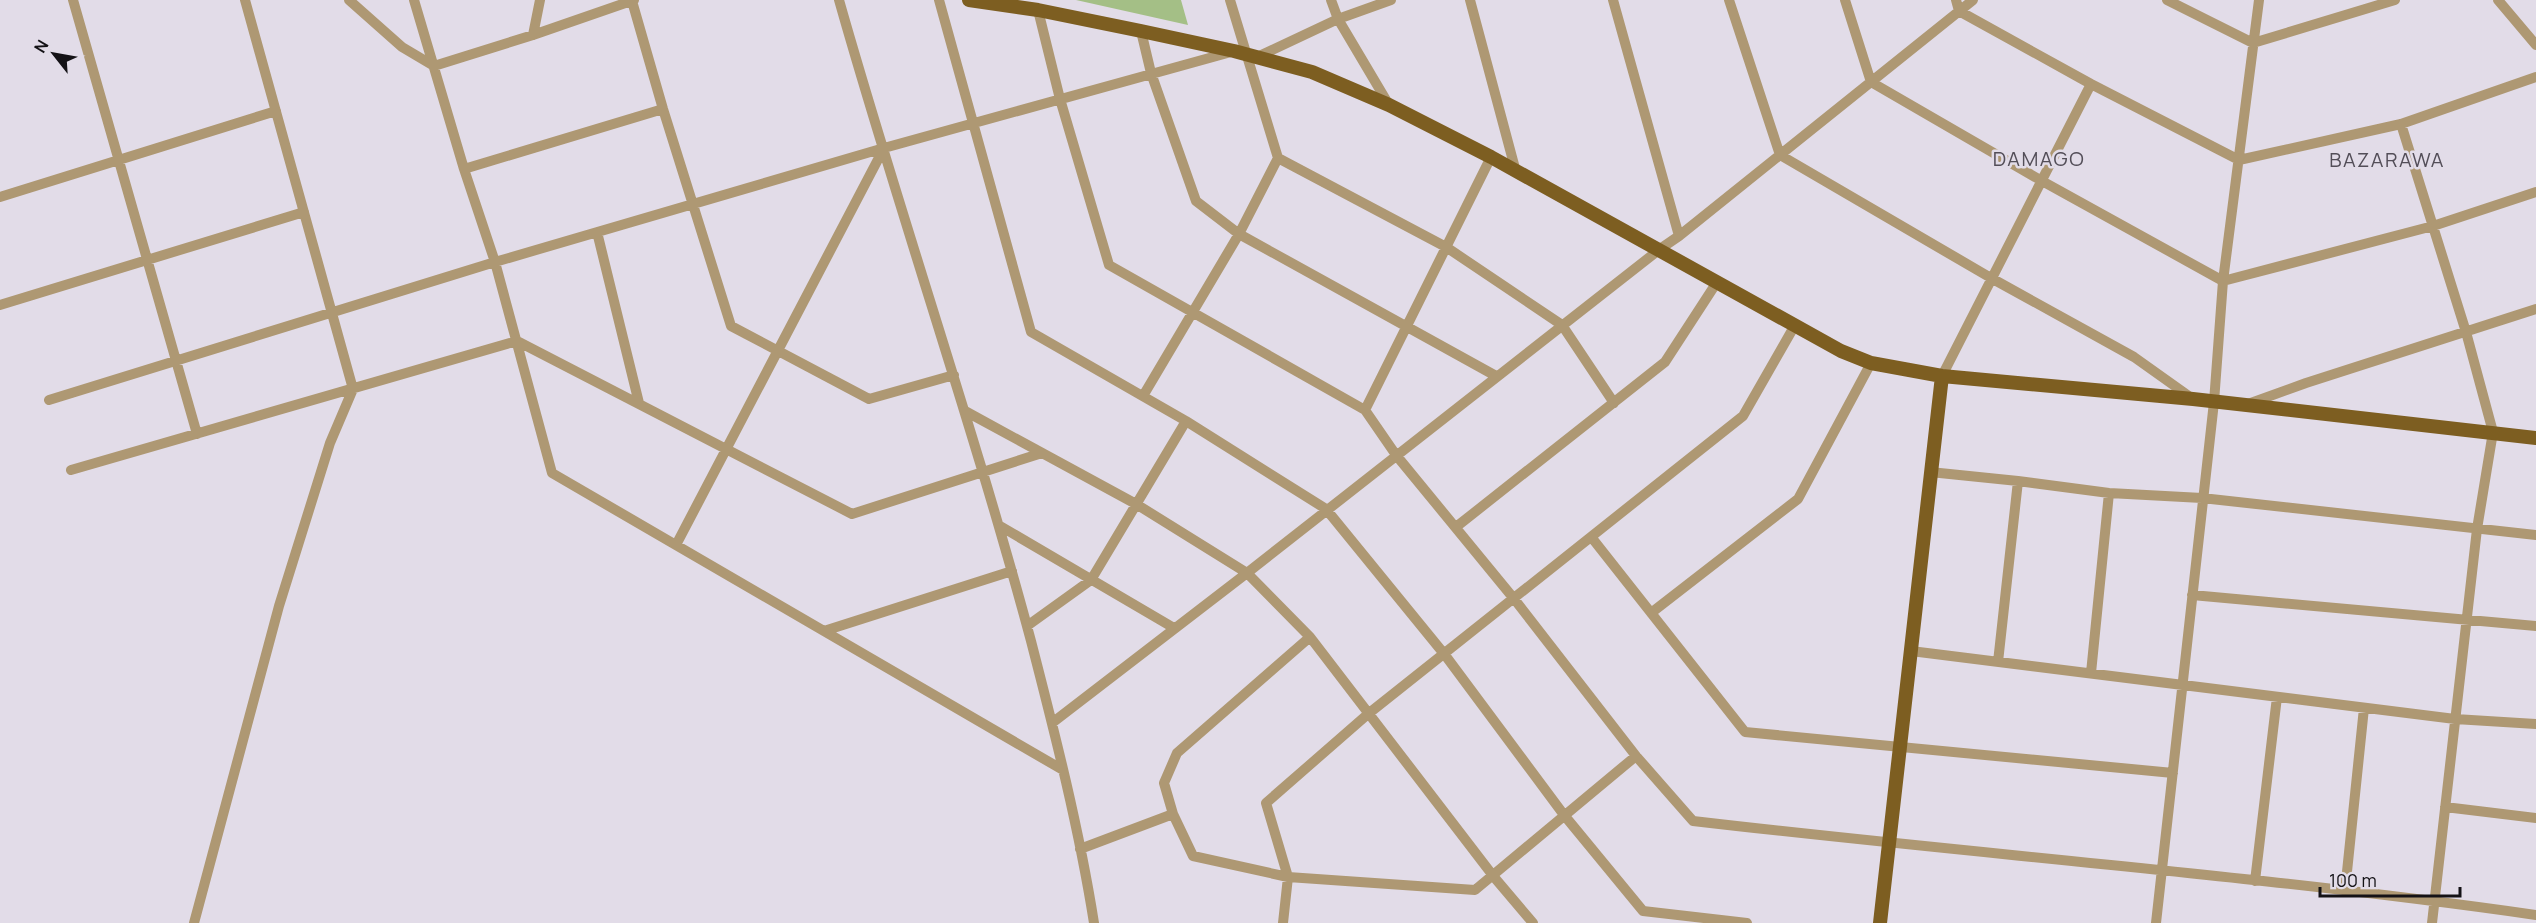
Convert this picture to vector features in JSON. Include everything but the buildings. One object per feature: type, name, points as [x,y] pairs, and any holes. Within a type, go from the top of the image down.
[{"type":"main road","points":[[969,0],[1038,10],[1141,31],[1245,54],[1312,72],[1389,105],[1491,157],[1841,351],[1871,363],[1942,376],[2193,399],[2536,438]]},
{"type":"main road","points":[[1880,923],[1942,376]]},
{"type":"street","points":[[73,0],[197,434]]},
{"type":"street","points":[[194,923],[279,606],[330,443],[353,388],[245,0]]},
{"type":"street","points":[[349,0],[402,47],[434,66],[633,1],[663,109],[695,204],[731,326],[869,399],[954,375]]},
{"type":"street","points":[[414,0],[464,169],[495,262],[552,473],[1063,770]]},
{"type":"street","points":[[533,35],[540,0]]},
{"type":"street","points":[[839,0],[1000,526],[1052,723],[1094,923]]},
{"type":"street","points":[[939,0],[1031,332],[1185,421],[1326,509],[1445,655],[1564,815],[1644,911],[1747,923]]},
{"type":"street","points":[[1230,0],[1278,158],[1446,247],[1562,325],[1614,403]]},
{"type":"street","points":[[1331,0],[1338,19],[1389,105]]},
{"type":"street","points":[[49,400],[495,262],[884,148],[1151,72],[1245,54],[1390,0]]},
{"type":"street","points":[[1470,0],[1516,172]]},
{"type":"street","points":[[1613,0],[1679,236]]},
{"type":"street","points":[[1729,0],[1780,155],[1991,278],[2134,357],[2193,399]]},
{"type":"street","points":[[1845,0],[1871,82],[2042,181],[2223,281],[2433,226],[2536,192]]},
{"type":"street","points":[[1052,723],[1679,236],[1871,82],[1958,5],[1973,0]]},
{"type":"street","points":[[2167,0],[2253,43],[2395,0]]},
{"type":"street","points":[[2156,923],[2214,402],[2223,281],[2259,0]]},
{"type":"street","points":[[2498,0],[2536,45]]},
{"type":"street","points":[[1958,5],[2091,84],[2239,160],[2401,124],[2536,77]]},
{"type":"street","points":[[1038,10],[1060,99],[1109,265],[1365,410],[1396,455],[1515,600],[1636,756],[1693,821],[1889,844],[2345,891],[2536,915]]},
{"type":"street","points":[[1141,31],[1151,72],[1196,201],[1239,234],[1496,376]]},
{"type":"street","points":[[1942,376],[2091,84]]},
{"type":"street","points":[[464,169],[663,109]]},
{"type":"street","points":[[0,197],[276,111]]},
{"type":"street","points":[[2401,124],[2466,332],[2493,432],[2477,529],[2432,923]]},
{"type":"street","points":[[676,545],[884,148]]},
{"type":"street","points":[[1365,410],[1491,157]]},
{"type":"street","points":[[1143,396],[1239,234],[1278,158]]},
{"type":"street","points":[[0,305],[304,212]]},
{"type":"street","points":[[597,232],[639,403]]},
{"type":"street","points":[[1456,527],[1665,362],[1717,282]]},
{"type":"street","points":[[2245,405],[2536,309]]},
{"type":"street","points":[[1283,923],[1288,878],[1266,802],[1368,714],[1515,600],[1743,416],[1795,325]]},
{"type":"street","points":[[71,470],[517,341],[852,514],[1042,453]]},
{"type":"street","points":[[1651,613],[1798,499],[1871,363]]},
{"type":"street","points":[[965,411],[1136,504],[1247,573],[1310,637],[1494,877],[1533,923]]},
{"type":"street","points":[[1027,626],[1091,580],[1185,421]]},
{"type":"street","points":[[1930,472],[2109,493],[2202,498],[2536,535]]},
{"type":"street","points":[[1998,662],[2018,481]]},
{"type":"street","points":[[2091,673],[2109,493]]},
{"type":"street","points":[[1000,526],[1174,628]]},
{"type":"street","points":[[1592,538],[1745,732],[2173,773]]},
{"type":"street","points":[[824,631],[1012,572]]},
{"type":"street","points":[[2192,595],[2536,626]]},
{"type":"street","points":[[1310,637],[1177,753],[1164,783],[1173,814],[1193,856],[1288,878],[1475,890],[1494,877],[1636,756]]},
{"type":"street","points":[[1911,651],[2455,719],[2536,724]]},
{"type":"street","points":[[2255,881],[2277,697]]},
{"type":"street","points":[[2345,891],[2364,708]]},
{"type":"street","points":[[2445,807],[2536,818]]},
{"type":"street","points":[[1080,849],[1173,814]]},
{"type":"green space","points":[[1076,0],[1181,0],[1188,25]]},
{"type":"district","name":"DAMAGO","points":[[2039,158]]},
{"type":"district","name":"BAZARAWA","points":[[2387,159]]}]
